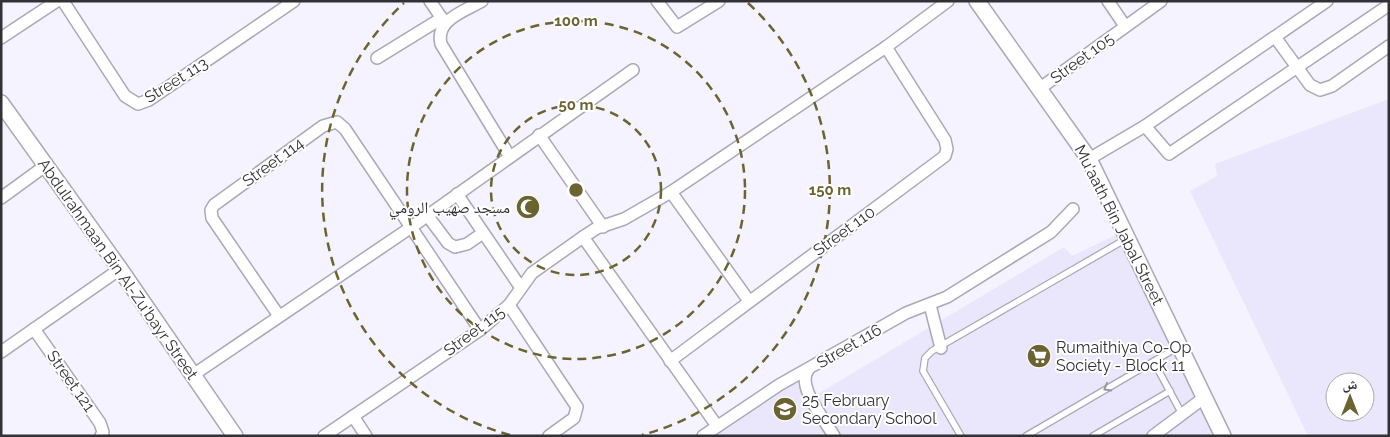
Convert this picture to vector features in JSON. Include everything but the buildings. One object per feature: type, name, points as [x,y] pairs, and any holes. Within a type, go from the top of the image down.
[{"type":"street","points":[[1,38],[57,1]]},
{"type":"street","name":"Street 113","points":[[63,1],[125,96],[138,104],[149,100],[294,1]]},
{"type":"street","points":[[430,1],[443,21],[439,35],[441,44],[510,157]]},
{"type":"street","points":[[377,58],[482,1]]},
{"type":"street","points":[[657,1],[674,25],[680,27],[719,1]]},
{"type":"street","points":[[509,305],[540,267],[583,236],[624,220],[671,192],[886,47],[948,1]]},
{"type":"street","name":"Mu'aath Bin Jabal Street","points":[[977,1],[1088,159],[1223,436]]},
{"type":"street","name":"Street 105","points":[[1108,1],[1125,26]]},
{"type":"street","name":"Street 105","points":[[1039,89],[1162,1]]},
{"type":"street","points":[[1088,159],[1145,126],[1327,1]]},
{"type":"street","points":[[1145,126],[1169,154],[1389,5]]},
{"type":"street","points":[[1275,36],[1310,85],[1320,90],[1327,88],[1389,46]]},
{"type":"street","name":"Street 110","points":[[749,301],[945,156],[947,149],[945,140],[886,47]]},
{"type":"street","points":[[193,375],[410,228],[634,70]]},
{"type":"street","name":"Abdulrahmaan Bin Al-Zu'bayr Street","points":[[1,104],[120,269],[235,436]]},
{"type":"street","name":"Street 114","points":[[279,316],[212,218],[211,210],[214,205],[324,126],[337,122],[346,129],[410,228],[480,330]]},
{"type":"street","points":[[540,135],[603,227]]},
{"type":"street","points":[[1,198],[45,166]]},
{"type":"street","points":[[670,361],[749,301],[671,192]]},
{"type":"street","points":[[457,194],[521,288]]},
{"type":"street","name":"Street 116","points":[[834,436],[805,387],[804,376],[808,370],[906,313],[947,298],[1051,232],[1073,209]]},
{"type":"street","points":[[427,215],[448,242],[455,247],[467,244],[483,233]]},
{"type":"street","points":[[583,236],[717,426]]},
{"type":"street","points":[[1,352],[120,269]]},
{"type":"street","name":"Street 115","points":[[324,436],[480,330],[509,305],[577,407],[574,418],[550,436]]},
{"type":"street","points":[[930,305],[941,348]]},
{"type":"street","name":"Street 121","points":[[34,329],[100,423],[103,432],[101,436]]},
{"type":"street","points":[[703,436],[779,385],[808,370]]},
{"type":"street","points":[[1153,436],[1205,397]]},
{"type":"street","points":[[353,416],[366,436]]},
{"type":"lane","points":[[961,436],[923,371],[925,358],[1128,238]]},
{"type":"lane","points":[[1026,436],[1180,346]]},
{"type":"lane","points":[[1154,362],[1182,414]]},
{"type":"lane","points":[[1093,436],[1170,391]]},
{"type":"shaded area","points":[[1389,99],[1389,436],[1308,436],[1190,191],[1217,176],[1215,164]]},
{"type":"shaded area","points":[[1124,231],[1222,436],[834,436],[811,398],[1064,247],[1072,256]]},
{"type":"shaded area","name":"25 February Secondary School","points":[[796,382],[830,436],[716,436]]},
{"type":"place","name":"مسجد صهيب الرومي","points":[[528,207]]},
{"type":"place","name":"Rumaithiya Co-Op Society - Block 11","points":[[1039,356]]},
{"type":"place","name":"25 February Secondary School","points":[[785,409]]}]
